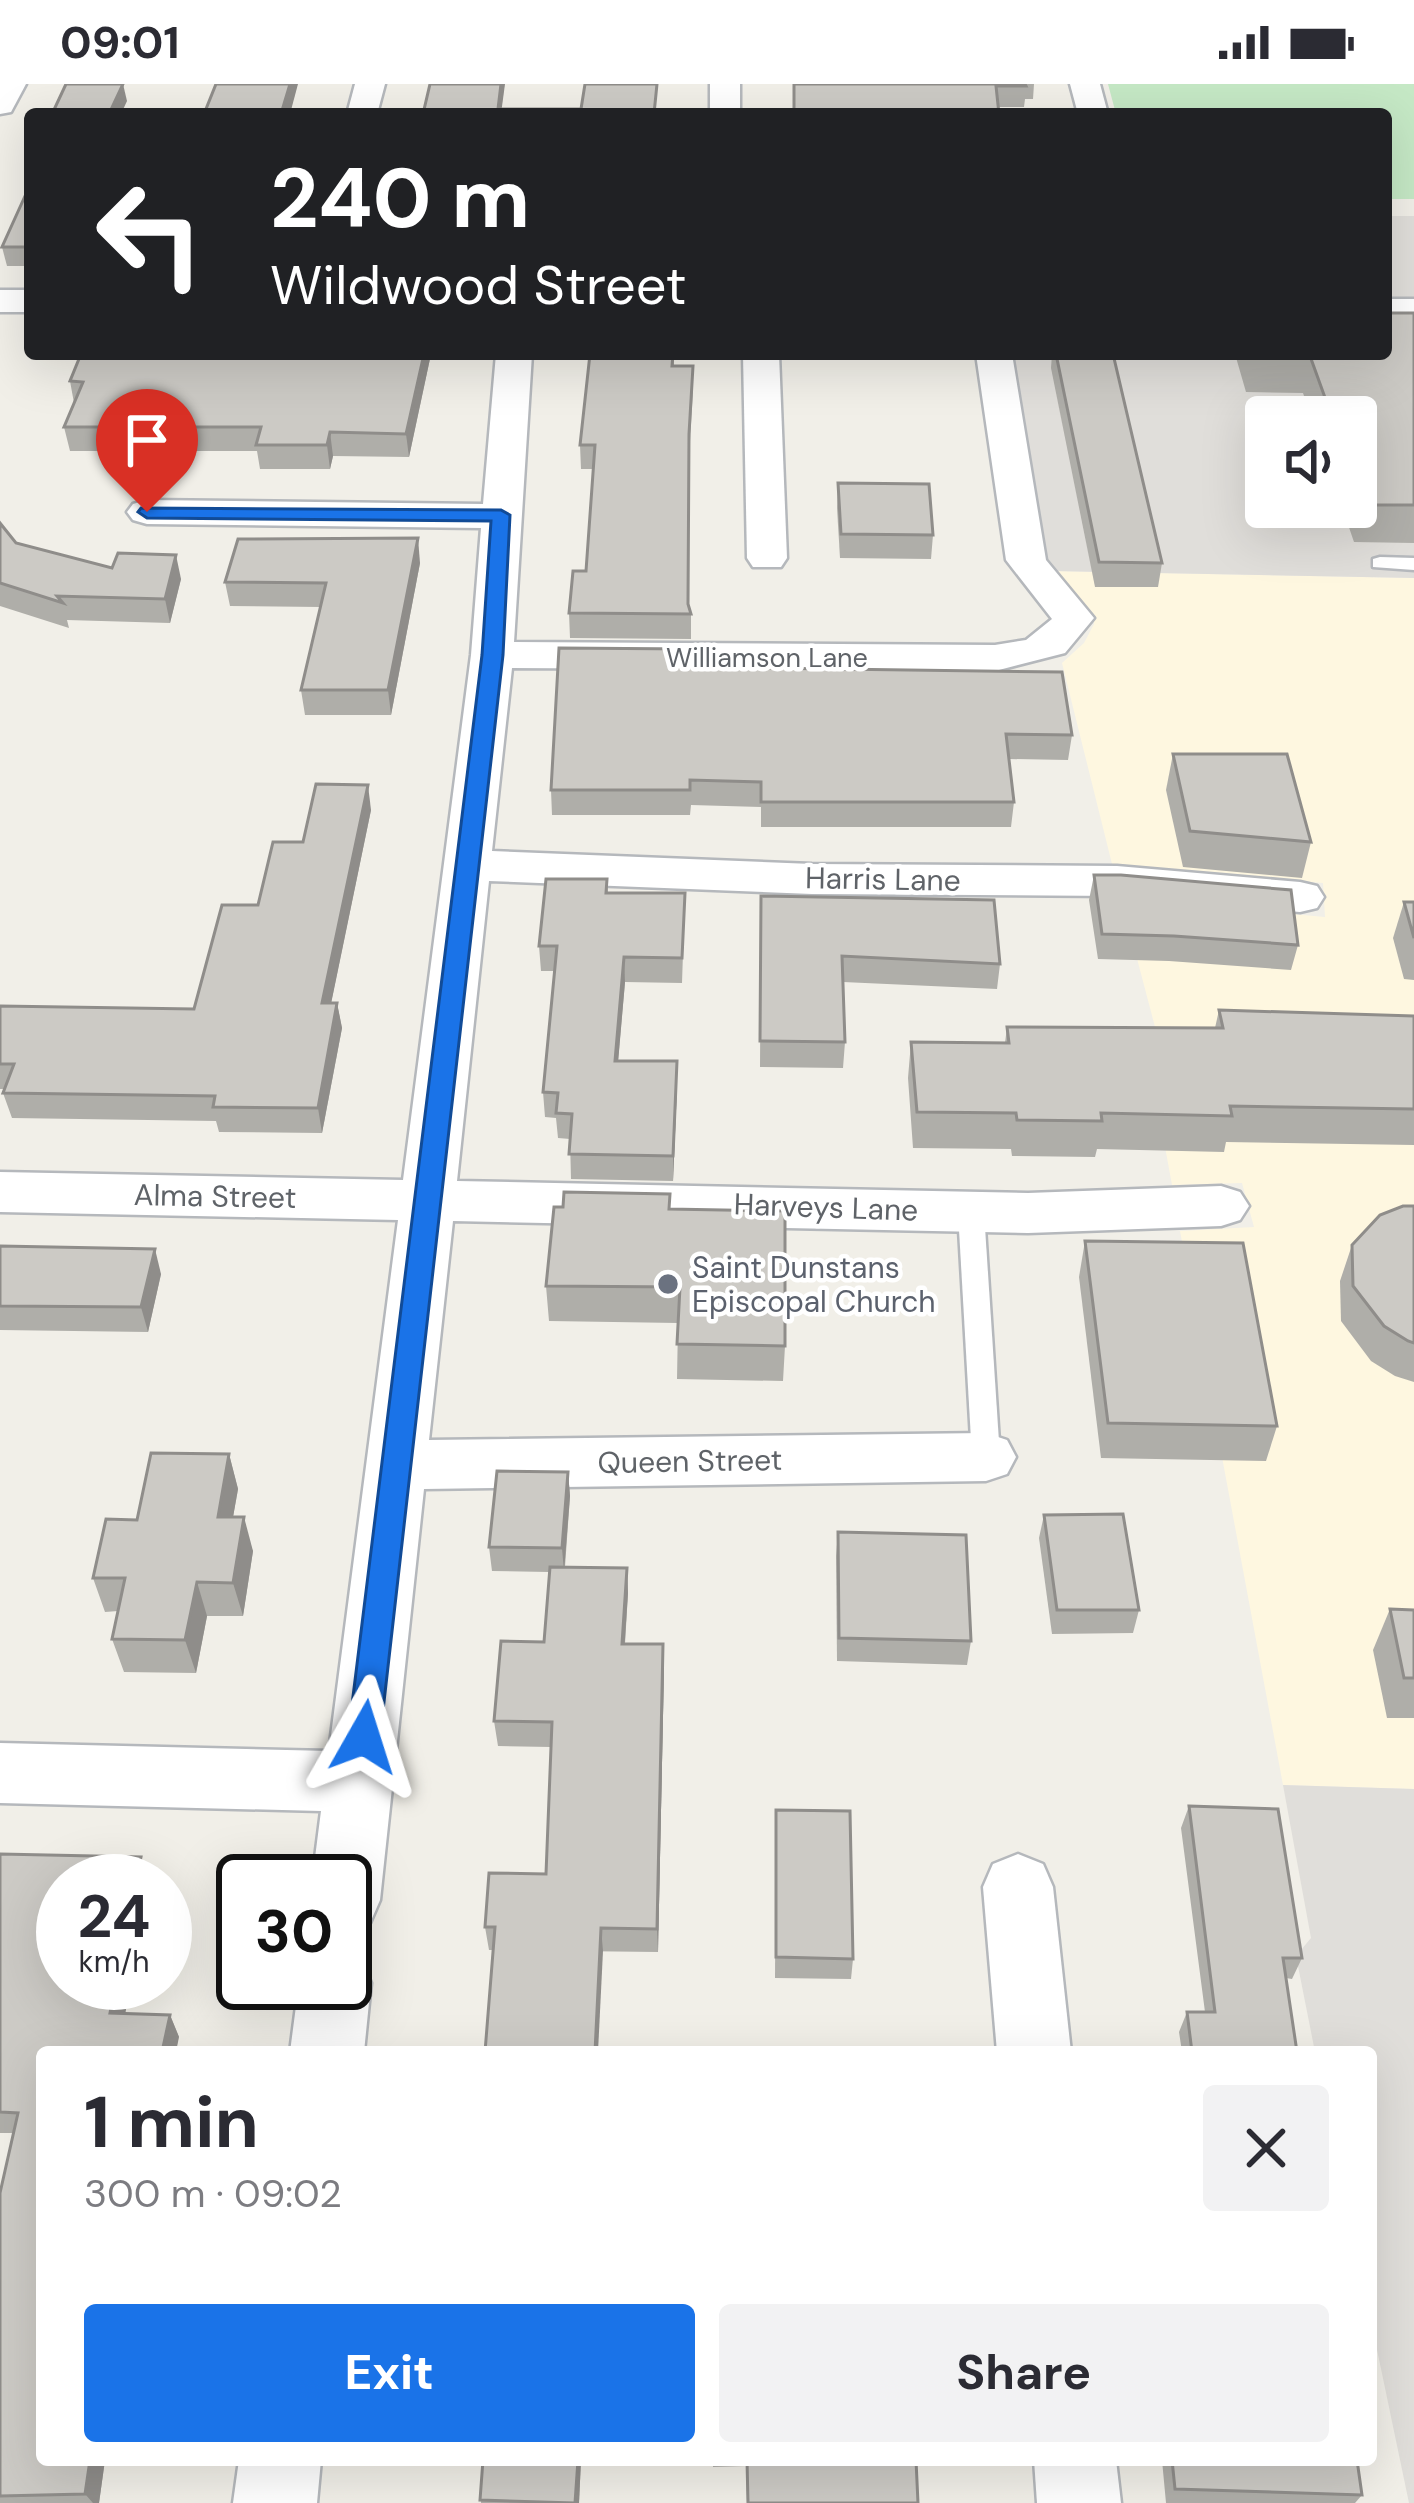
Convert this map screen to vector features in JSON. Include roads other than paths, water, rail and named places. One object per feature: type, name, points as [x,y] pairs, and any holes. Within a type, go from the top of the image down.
[{"type":"street","points":[[0,105],[11,84]]},
{"type":"street","points":[[350,1854],[492,655],[514,360]]},
{"type":"street","points":[[760,360],[767,558]]},
{"type":"street","name":"Williamson Lane","points":[[492,655],[995,658],[1040,652],[1063,638],[1073,618],[1059,598],[1037,582],[1026,560],[995,360]]},
{"type":"street","points":[[147,512],[501,515]]},
{"type":"street","name":"Harris Lane","points":[[466,865],[812,879],[1117,881],[1300,897]]},
{"type":"street","name":"Alma Street","points":[[0,1192],[431,1199]]},
{"type":"street","name":"Harveys Lane","points":[[431,1199],[970,1212],[1221,1206]]},
{"type":"street","name":"Queen Street","points":[[394,1466],[986,1457]]},
{"type":"street","points":[[0,1773],[359,1782]]},
{"type":"street","points":[[1018,1887],[1033,2046]]},
{"type":"street","points":[[328,2046],[332,2010]]},
{"type":"street","points":[[275,2503],[279,2466]]},
{"type":"street","points":[[1076,2466],[1079,2503]]},
{"type":"lane","points":[[1379,563],[1414,564]]},
{"type":"lane","points":[[970,1212],[986,1457]]},
{"type":"place","name":"Saint Dunstans Episcopal Church","points":[[668,1284]]}]
